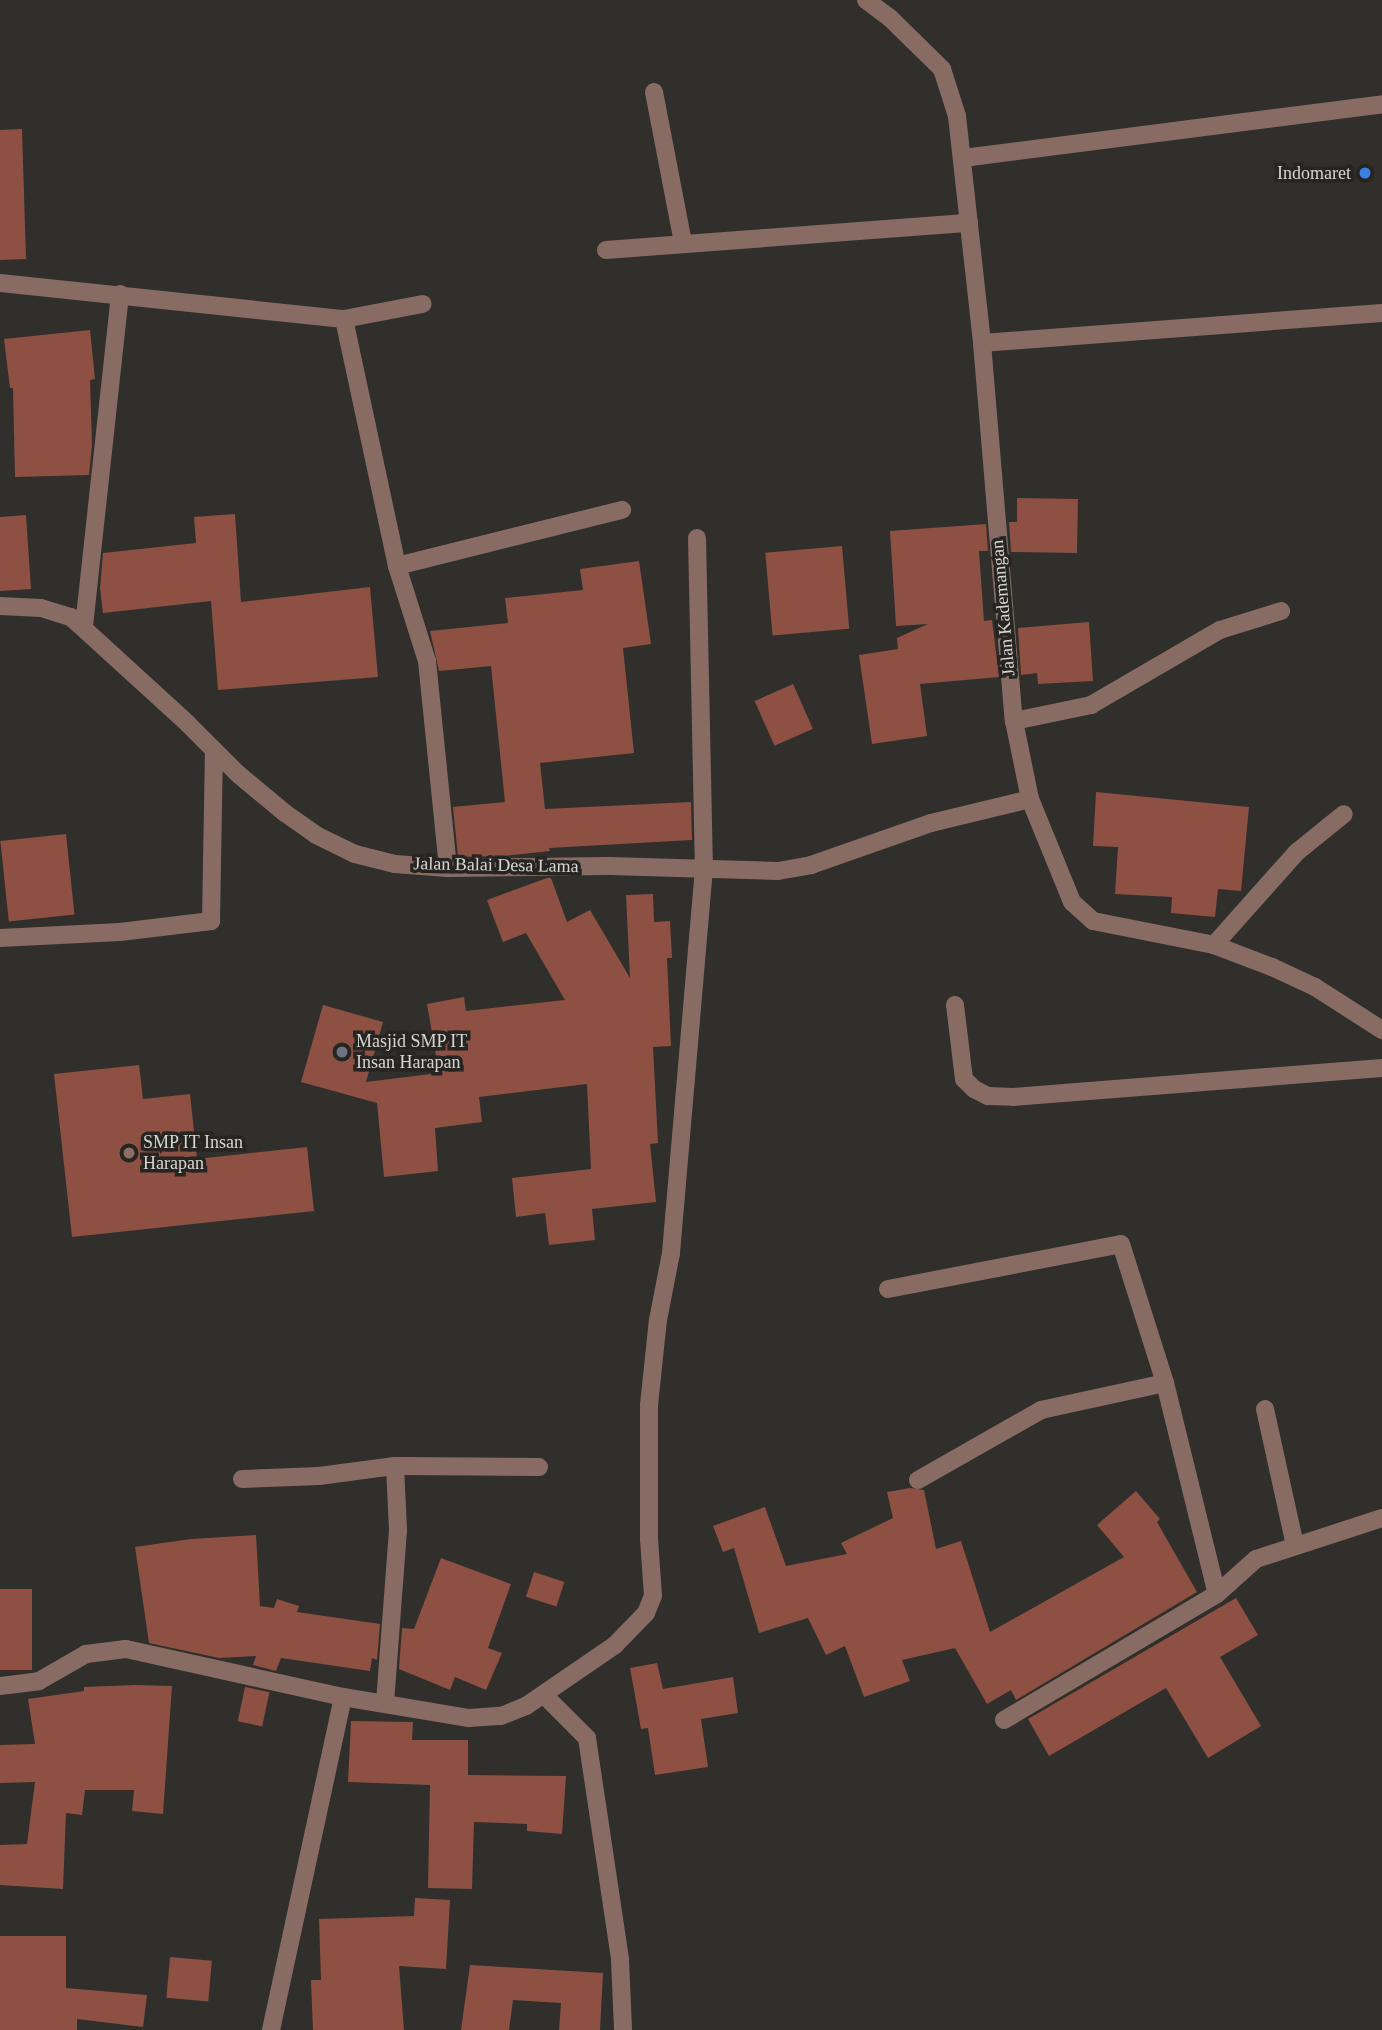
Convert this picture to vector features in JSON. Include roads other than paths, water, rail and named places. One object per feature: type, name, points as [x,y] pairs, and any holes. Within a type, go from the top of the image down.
[{"type":"street","name":"Jalan Kademangan","points":[[866,0],[890,18],[942,69],[957,116],[982,343],[1014,721],[1030,799],[1072,902],[1082,914],[1107,925],[1214,945],[1315,987],[1382,1030]]},
{"type":"street","points":[[654,92],[683,243]]},
{"type":"street","points":[[963,158],[1382,104]]},
{"type":"street","points":[[606,250],[969,222]]},
{"type":"street","points":[[0,283],[344,319],[423,304]]},
{"type":"street","points":[[84,626],[120,294]]},
{"type":"street","points":[[982,343],[1382,313]]},
{"type":"street","points":[[344,319],[397,566],[427,661],[448,869]]},
{"type":"street","points":[[397,566],[622,510]]},
{"type":"street","points":[[0,1686],[39,1681],[86,1654],[115,1649],[343,1697],[469,1718],[501,1716],[544,1695],[615,1646],[651,1604],[649,1405],[658,1320],[671,1253],[704,871],[697,538]]},
{"type":"street","name":"Jalan Balai Desa Lama","points":[[0,606],[57,611],[84,626],[214,750],[285,813],[355,855],[395,864],[448,869],[609,866],[704,871],[796,869],[931,823],[1030,799]]},
{"type":"street","points":[[1014,721],[1091,705],[1220,630],[1281,611]]},
{"type":"street","points":[[0,938],[120,932],[211,921],[214,750]]},
{"type":"street","points":[[1214,945],[1297,852],[1344,814]]},
{"type":"street","points":[[955,1005],[964,1079],[974,1089],[988,1096],[1013,1097],[1382,1068]]},
{"type":"street","points":[[888,1289],[1121,1244],[1165,1383],[1217,1594]]},
{"type":"street","points":[[918,1480],[1041,1410],[1165,1383]]},
{"type":"street","points":[[1265,1409],[1295,1546]]},
{"type":"street","points":[[386,1703],[398,1530],[395,1466]]},
{"type":"street","points":[[242,1479],[319,1476],[395,1466],[539,1467]]},
{"type":"street","points":[[1004,1720],[1217,1594],[1256,1559],[1382,1518]]},
{"type":"street","points":[[544,1695],[586,1735],[620,1960],[623,2030]]},
{"type":"street","points":[[271,2030],[343,1697]]},
{"type":"place","name":"Indomaret","points":[[1365,173]]},
{"type":"place","name":"Masjid SMP IT Insan Harapan","points":[[342,1052]]},
{"type":"place","name":"SMP IT Insan Harapan","points":[[129,1153]]}]
